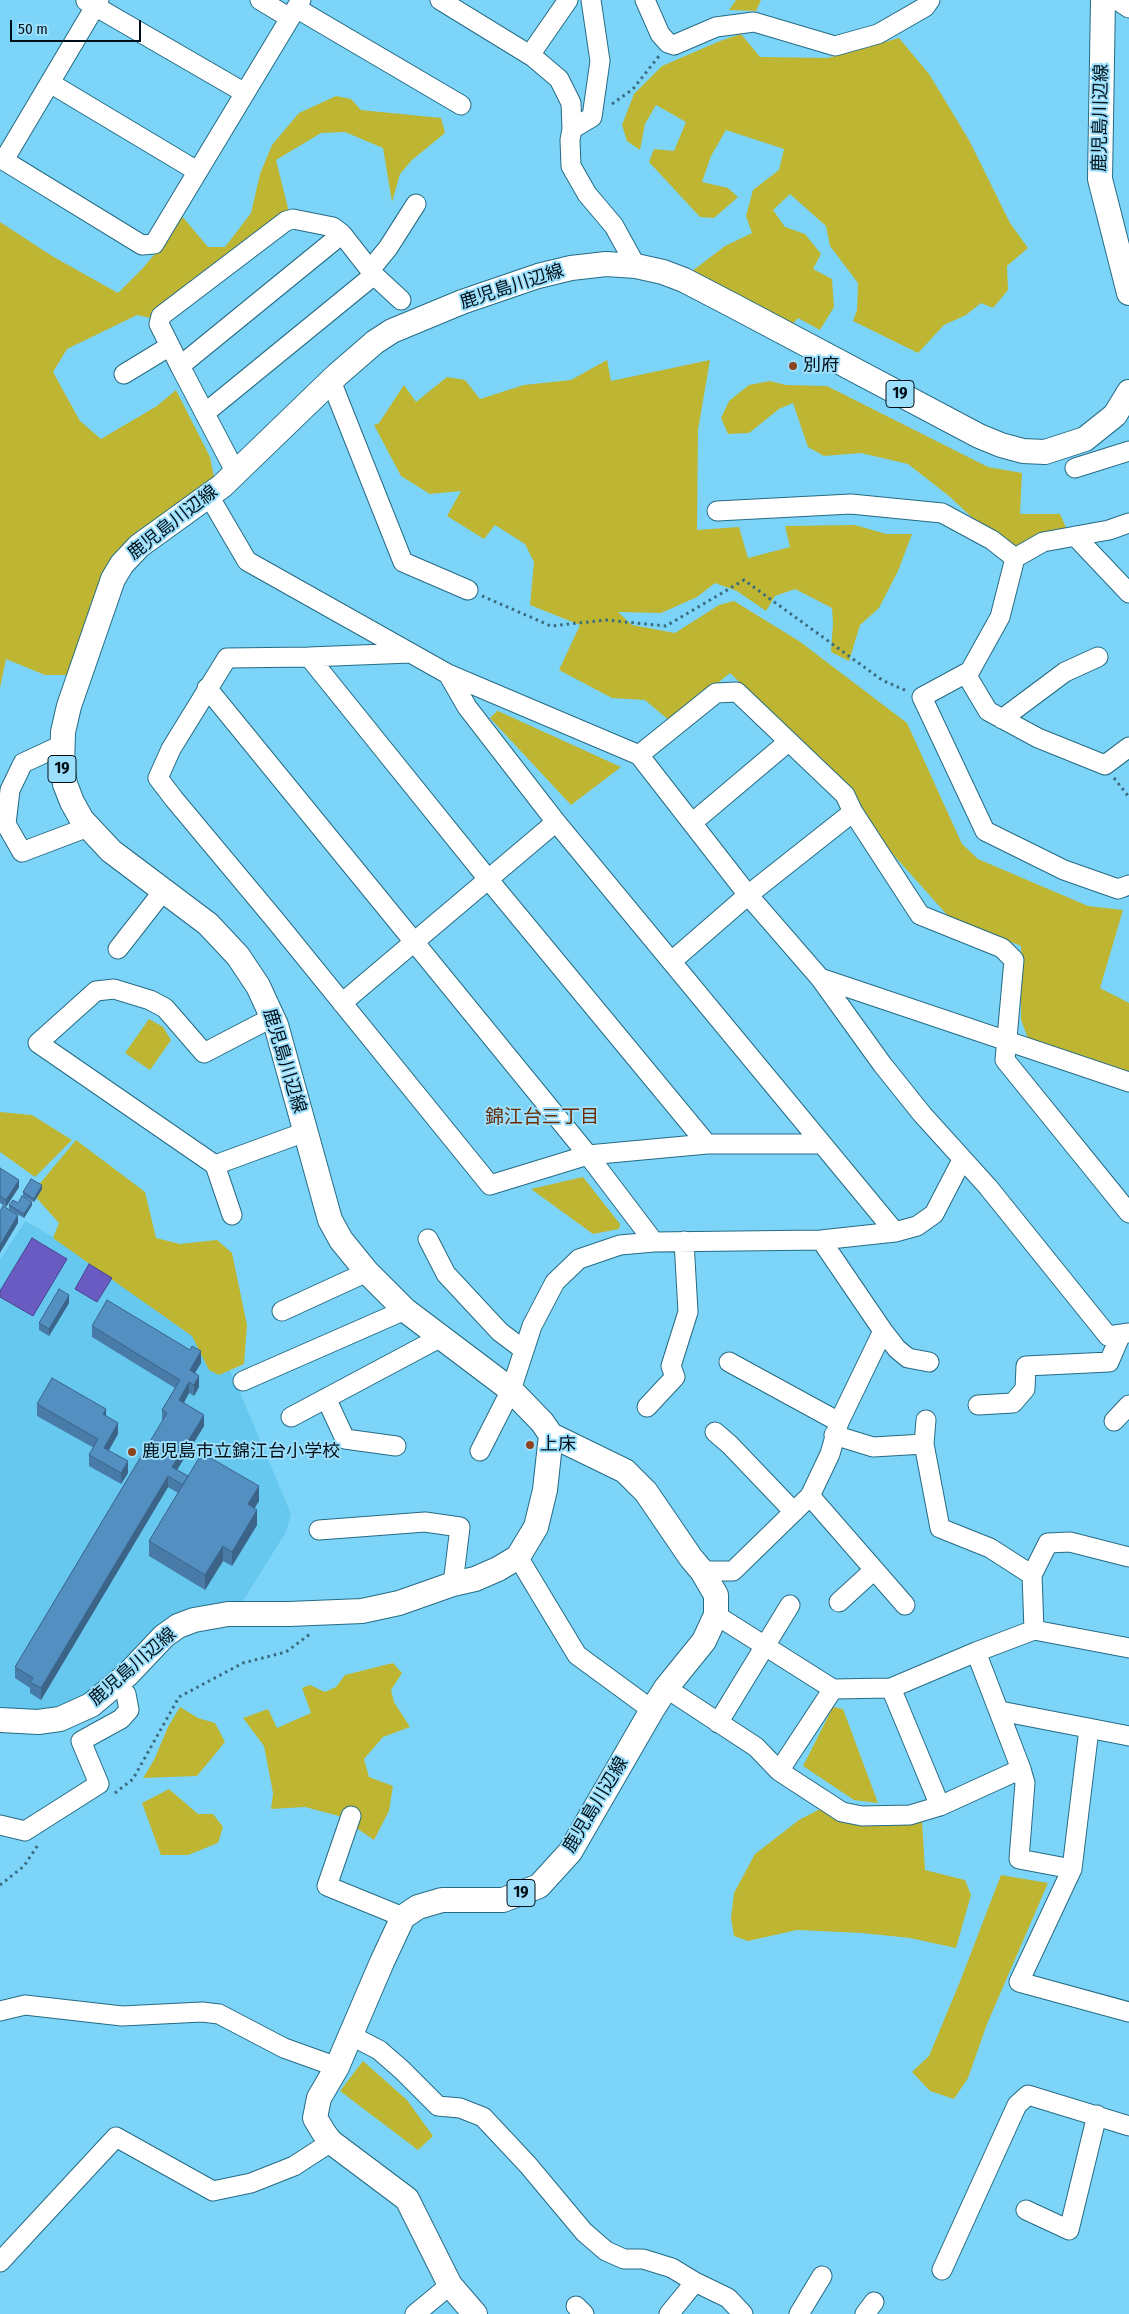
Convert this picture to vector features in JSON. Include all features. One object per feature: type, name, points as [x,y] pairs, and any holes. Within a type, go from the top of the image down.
[{"type":"main road","name":"鹿児島川辺線","points":[[1103,0],[1100,179],[1129,292]]},
{"type":"main road","name":"鹿児島川辺線","points":[[403,1917],[418,1907],[442,1900],[503,1900],[539,1886],[570,1852],[652,1710],[666,1688],[704,1641],[716,1615],[716,1595],[702,1571],[646,1492],[624,1471],[551,1435],[542,1422],[511,1390],[405,1310],[367,1272],[341,1240],[330,1220],[273,1017],[258,986],[228,944],[208,924],[112,851],[88,827],[72,802],[65,784],[62,745],[69,706],[117,571],[139,546],[209,496],[236,473],[331,380],[384,336],[462,302],[558,271],[596,265],[636,266],[652,269],[684,280],[979,436],[1023,451],[1045,452],[1077,442],[1108,422],[1122,406],[1129,392]]},
{"type":"main road","name":"鹿児島川辺線","points":[[0,1720],[38,1722],[60,1719],[91,1705],[117,1684],[164,1636],[178,1626],[194,1620],[228,1614],[339,1613],[362,1610],[398,1602],[453,1584],[475,1579],[498,1569],[518,1557],[536,1527],[545,1490],[551,1435]]},
{"type":"main road","points":[[403,1917],[337,2067],[319,2098],[315,2118],[331,2142],[407,2198],[450,2285],[475,2314]]},
{"type":"street","points":[[260,0],[296,9],[461,105]]},
{"type":"street","points":[[440,0],[530,55],[559,79],[572,103],[571,166],[587,194],[614,226],[636,266]]},
{"type":"street","points":[[530,55],[568,0]]},
{"type":"street","points":[[572,129],[592,117],[600,61],[591,0]]},
{"type":"street","points":[[645,0],[660,34],[668,44],[674,45],[716,27],[754,22],[835,46],[878,34],[925,6],[930,0]]},
{"type":"street","points":[[1117,0],[1129,8]]},
{"type":"street","points":[[245,93],[93,2],[50,83],[2,159],[142,245],[154,244],[296,9]]},
{"type":"street","points":[[50,83],[197,171]]},
{"type":"street","points":[[205,412],[372,272],[416,204]]},
{"type":"street","points":[[236,473],[159,324],[161,316],[286,221],[293,219],[333,227],[342,234],[372,272],[401,300]]},
{"type":"street","points":[[180,366],[342,234]]},
{"type":"street","points":[[124,374],[170,346]]},
{"type":"street","points":[[331,380],[403,562],[468,590]]},
{"type":"street","points":[[1075,468],[1129,451]]},
{"type":"street","points":[[209,496],[247,561],[448,674],[639,755],[748,895],[820,978],[882,1064],[962,1160],[988,1187],[1108,1336],[1125,1334]]},
{"type":"street","points":[[718,511],[851,504],[942,514],[992,540],[1015,558]]},
{"type":"street","points":[[1129,522],[1109,530],[1043,542],[1015,558],[1000,617],[970,671],[922,697],[985,831],[1064,870],[1118,889],[1129,885]]},
{"type":"street","points":[[1075,536],[1129,593]]},
{"type":"street","points":[[410,653],[227,658],[171,749],[158,778],[490,1185],[588,1155],[707,1144],[822,1144]]},
{"type":"street","points":[[309,656],[488,879],[707,1144]]},
{"type":"street","points":[[1002,719],[1065,672],[1098,657]]},
{"type":"street","points":[[448,674],[467,707],[556,822],[895,1232]]},
{"type":"street","points":[[966,674],[988,711],[1038,738],[1105,765],[1129,747]]},
{"type":"street","points":[[207,688],[588,1155],[654,1242]]},
{"type":"street","points":[[639,755],[716,693],[737,692],[845,795],[853,812],[920,915],[1002,948],[1014,960],[1006,1039],[1006,1060],[1129,1213]]},
{"type":"street","points":[[692,823],[788,742]]},
{"type":"street","points":[[62,745],[23,763],[10,790],[3,825],[22,852],[88,827]]},
{"type":"street","points":[[672,961],[748,895],[853,812]]},
{"type":"street","points":[[342,1003],[412,941],[556,822]]},
{"type":"street","points":[[118,949],[164,890]]},
{"type":"street","points":[[820,978],[1006,1039],[1129,1082]]},
{"type":"street","points":[[232,1215],[215,1165],[38,1043],[96,991],[114,989],[150,1000],[165,1008],[204,1052],[273,1017]]},
{"type":"street","points":[[215,1165],[305,1132]]},
{"type":"street","points":[[480,1451],[511,1390],[532,1326],[555,1282],[579,1258],[620,1245],[654,1242],[821,1240],[895,1232],[917,1226],[934,1214],[962,1160]]},
{"type":"street","points":[[428,1239],[446,1274],[500,1332],[524,1350]]},
{"type":"street","points":[[821,1240],[897,1349],[908,1358],[929,1362]]},
{"type":"street","points":[[647,1407],[675,1377],[671,1366],[688,1312],[684,1241]]},
{"type":"street","points":[[282,1311],[367,1272]]},
{"type":"street","points":[[243,1381],[405,1310]]},
{"type":"street","points":[[702,1571],[734,1570],[810,1496],[830,1454],[836,1429],[883,1331]]},
{"type":"street","points":[[978,1405],[1013,1403],[1025,1389],[1026,1366],[1109,1362],[1125,1334]]},
{"type":"street","points":[[291,1417],[441,1337]]},
{"type":"street","points":[[730,1362],[836,1429],[874,1447],[924,1444]]},
{"type":"street","points":[[326,1398],[345,1439],[396,1446]]},
{"type":"street","points":[[1114,1421],[1129,1405]]},
{"type":"street","points":[[926,1420],[924,1444],[940,1528],[990,1548],[1032,1575]]},
{"type":"street","points":[[716,1432],[794,1512]]},
{"type":"street","points":[[810,1496],[905,1605]]},
{"type":"street","points":[[319,1530],[425,1522],[460,1527],[453,1584]]},
{"type":"street","points":[[1034,1630],[1032,1575],[1048,1543],[1070,1542],[1129,1557]]},
{"type":"street","points":[[518,1557],[577,1656],[652,1710]]},
{"type":"street","points":[[839,1602],[874,1570]]},
{"type":"street","points":[[718,1724],[790,1605]]},
{"type":"street","points":[[716,1615],[833,1689],[891,1688],[1034,1630],[1129,1648]]},
{"type":"street","points":[[976,1652],[1000,1711],[1025,1783],[1019,1859],[1072,1869]]},
{"type":"street","points":[[0,1825],[25,1831],[99,1784],[81,1741],[120,1718],[129,1710],[126,1694],[117,1684]]},
{"type":"street","points":[[666,1688],[718,1724],[756,1747],[779,1771],[842,1812],[862,1816],[910,1815],[940,1806],[1021,1769]]},
{"type":"street","points":[[891,1688],[940,1806]]},
{"type":"street","points":[[779,1771],[833,1689]]},
{"type":"street","points":[[1000,1711],[1129,1736]]},
{"type":"street","points":[[1090,1729],[1072,1869],[1019,1982],[1129,2012]]},
{"type":"street","points":[[351,1816],[327,1886],[403,1917]]},
{"type":"street","points":[[0,2011],[25,2005],[122,2016],[202,2012],[219,2014],[284,2048],[337,2067]]},
{"type":"street","points":[[350,2035],[379,2050],[438,2106],[460,2108],[483,2117],[528,2165],[584,2232],[606,2251],[624,2259],[643,2259],[672,2268],[728,2298],[743,2314]]},
{"type":"street","points":[[942,2270],[1017,2105],[1028,2095],[1129,2126]]},
{"type":"street","points":[[1026,2210],[1069,2230],[1097,2116]]},
{"type":"street","points":[[0,2262],[116,2137],[213,2191],[252,2183],[294,2166],[331,2142]]},
{"type":"street","points":[[799,2314],[822,2276]]},
{"type":"street","points":[[669,2314],[695,2282]]},
{"type":"street","points":[[415,2314],[450,2285]]},
{"type":"path","points":[[592,117],[633,89],[668,44]]},
{"type":"path","points":[[468,590],[551,626],[606,620],[666,626],[744,580],[882,680],[922,697]]},
{"type":"path","points":[[1105,765],[1129,797]]},
{"type":"path","points":[[109,1798],[133,1779],[179,1696],[243,1663],[286,1652],[339,1613]]},
{"type":"path","points":[[0,1885],[24,1866],[39,1844]]},
{"type":"shaded area","points":[[736,0],[761,0],[756,11],[729,10]]},
{"type":"shaded area","points":[[741,34],[760,57],[828,58],[899,38],[929,74],[969,140],[1010,223],[1028,248],[1007,266],[1008,290],[993,308],[981,303],[966,315],[944,325],[918,353],[853,321],[857,310],[858,283],[830,246],[826,226],[790,194],[773,210],[785,227],[805,234],[821,254],[813,269],[832,279],[834,307],[820,330],[798,318],[792,325],[691,272],[725,246],[752,233],[746,216],[753,190],[779,170],[784,149],[726,130],[711,156],[702,182],[728,188],[738,197],[714,218],[700,217],[649,162],[654,149],[674,151],[686,122],[656,105],[645,124],[640,150],[627,141],[622,125],[634,94],[662,66]]},
{"type":"shaded area","points":[[336,96],[351,99],[361,110],[441,118],[445,133],[412,160],[400,174],[392,202],[383,148],[345,132],[321,133],[276,160],[289,212],[155,319],[137,315],[67,349],[53,372],[80,421],[101,439],[157,406],[176,390],[210,457],[214,477],[190,498],[137,531],[92,600],[70,675],[45,675],[6,659],[0,688],[0,222],[52,256],[118,293],[143,268],[170,236],[175,208],[208,247],[225,247],[251,213],[260,174],[272,145],[299,113]]},
{"type":"shaded area","points":[[607,360],[611,381],[710,360],[698,430],[697,530],[739,527],[748,558],[790,547],[785,526],[855,525],[886,534],[912,534],[898,571],[879,608],[860,625],[849,661],[831,652],[832,608],[795,589],[775,596],[766,611],[737,591],[715,583],[697,597],[661,613],[618,612],[632,625],[675,633],[719,605],[734,601],[799,641],[907,723],[962,844],[978,859],[1088,906],[1123,910],[1100,988],[1129,1003],[1129,1071],[1082,1062],[1031,1046],[1021,1020],[1021,946],[949,917],[881,841],[849,789],[730,673],[671,722],[645,700],[612,698],[559,670],[580,625],[530,605],[534,562],[525,544],[495,525],[484,539],[447,516],[461,491],[430,494],[401,476],[374,425],[379,423],[404,385],[416,402],[447,377],[465,380],[480,399],[524,385],[571,380]]},
{"type":"shaded area","points":[[770,381],[786,385],[827,386],[988,467],[1022,473],[1020,514],[1060,514],[1072,541],[1006,550],[1002,536],[981,526],[949,496],[908,464],[861,453],[824,456],[808,447],[793,403],[779,409],[749,433],[728,434],[721,418],[729,401],[749,385]]},
{"type":"shaded area","points":[[498,710],[621,767],[571,805],[490,718]]},
{"type":"shaded area","points":[[149,1019],[163,1027],[171,1040],[150,1070],[125,1053]]},
{"type":"shaded area","points":[[0,1112],[32,1115],[72,1140],[35,1177],[0,1152]]},
{"type":"shaded area","points":[[76,1140],[145,1192],[156,1238],[180,1244],[217,1240],[232,1253],[247,1325],[244,1364],[219,1375],[209,1370],[192,1336],[53,1238],[59,1223],[32,1193]]},
{"type":"shaded area","points":[[583,1177],[620,1224],[619,1229],[593,1234],[531,1189]]},
{"type":"shaded area","name":"鹿児島市立錦江台小学校","points":[[25,1221],[120,1275],[201,1310],[239,1390],[291,1514],[286,1532],[241,1604],[223,1602],[195,1607],[170,1617],[148,1635],[121,1667],[87,1695],[62,1705],[35,1710],[0,1710],[0,1260]]},
{"type":"shaded area","points":[[32,1238],[67,1259],[33,1316],[0,1297],[0,1291]]},
{"type":"shaded area","points":[[89,1264],[112,1278],[97,1302],[75,1289]]},
{"type":"shaded area","points":[[393,1663],[402,1673],[391,1690],[394,1702],[410,1727],[383,1737],[364,1759],[369,1777],[393,1786],[389,1811],[374,1840],[339,1816],[305,1807],[271,1809],[273,1793],[264,1746],[243,1718],[268,1709],[277,1728],[311,1713],[302,1688],[310,1685],[325,1692],[336,1687],[345,1675]]},
{"type":"shaded area","points":[[180,1707],[198,1718],[215,1723],[225,1742],[197,1776],[143,1778],[154,1760],[168,1727]]},
{"type":"shaded area","points":[[833,1707],[843,1709],[878,1803],[854,1800],[803,1766]]},
{"type":"shaded area","points":[[169,1789],[198,1814],[213,1814],[223,1827],[218,1843],[188,1855],[161,1855],[142,1803]]},
{"type":"shaded area","points":[[826,1806],[922,1821],[925,1870],[965,1880],[971,1895],[956,1948],[910,1938],[862,1933],[797,1930],[748,1941],[734,1936],[731,1918],[734,1893],[755,1854],[799,1820]]},
{"type":"shaded area","points":[[1001,1875],[1048,1883],[987,2024],[968,2078],[954,2099],[930,2091],[912,2072],[929,2056]]},
{"type":"shaded area","points":[[363,2061],[407,2100],[433,2136],[418,2150],[340,2091]]},
{"type":"building","points":[[0,1168],[19,1180],[6,1200],[0,1196]]},
{"type":"building","points":[[31,1179],[42,1185],[34,1199],[23,1192]]},
{"type":"building","points":[[22,1196],[32,1202],[24,1214],[9,1205],[13,1200],[18,1203]]},
{"type":"building","points":[[3,1206],[18,1215],[0,1245],[0,1211]]},
{"type":"building","points":[[59,1289],[69,1295],[49,1329],[39,1323]]},
{"type":"building","points":[[107,1300],[190,1350],[192,1346],[201,1351],[190,1370],[199,1376],[194,1385],[189,1382],[179,1400],[204,1415],[172,1467],[188,1476],[183,1485],[168,1476],[41,1688],[30,1682],[33,1678],[15,1667],[167,1413],[162,1410],[180,1380],[92,1326]]},
{"type":"building","points":[[52,1378],[106,1409],[103,1414],[118,1423],[104,1448],[128,1461],[121,1473],[89,1455],[98,1439],[37,1404]]},
{"type":"building","points":[[202,1453],[259,1486],[248,1504],[257,1510],[232,1552],[223,1546],[205,1575],[149,1541]]},
{"type":"place","name":"別府","points":[[793,366]]},
{"type":"place","name":"上床","points":[[530,1445]]},
{"type":"place","name":"鹿児島市立錦江台小学校","points":[[132,1452]]},
{"type":"district","name":"錦江台三丁目","points":[[542,1118]]}]
